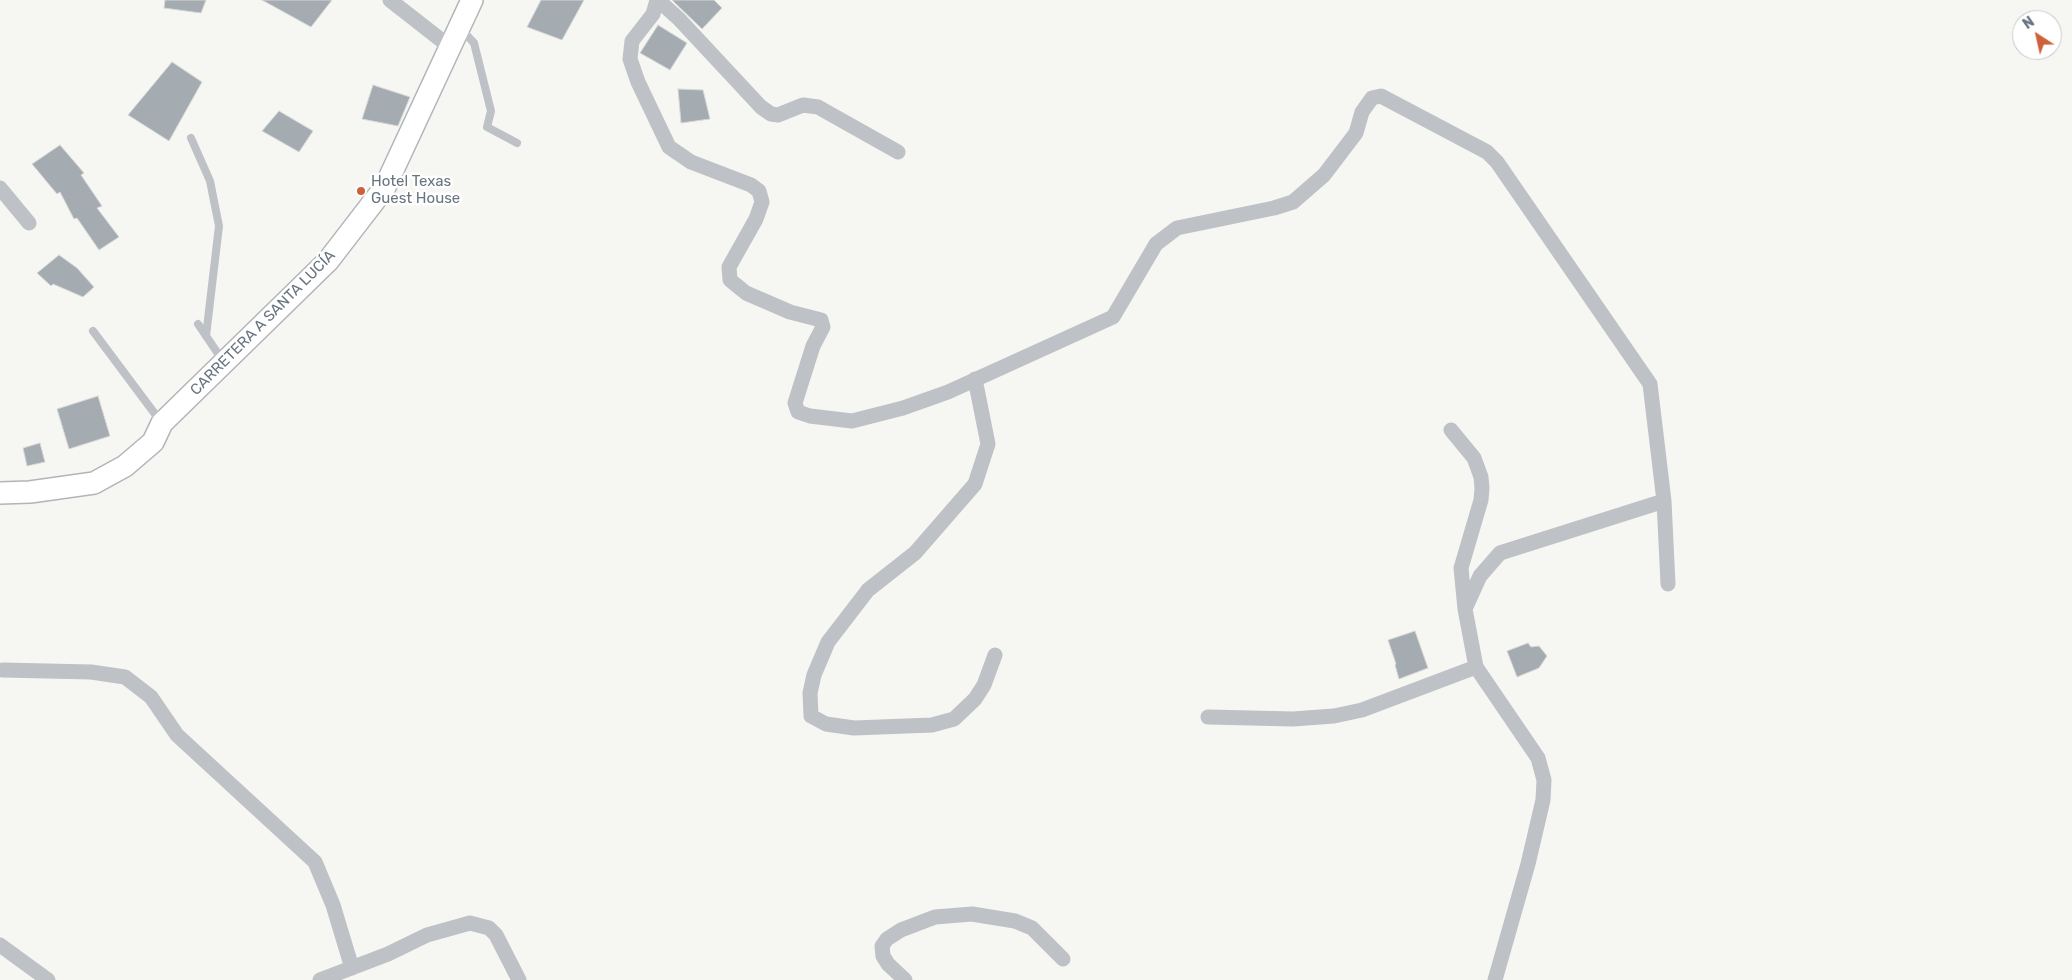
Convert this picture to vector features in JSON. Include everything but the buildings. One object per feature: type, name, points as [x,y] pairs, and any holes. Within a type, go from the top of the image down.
[{"type":"main road","name":"CARRETERA A SANTA LUCÍA","points":[[0,493],[30,492],[94,483],[125,466],[153,442],[162,423],[328,261],[385,187],[472,0]]},
{"type":"street","points":[[390,0],[455,37]]},
{"type":"street","points":[[898,152],[818,107],[803,105],[778,115],[770,114],[761,107],[679,19],[658,0],[653,14],[632,41],[630,59],[638,82],[669,147],[692,162],[751,185],[759,191],[762,202],[756,218],[729,267],[730,280],[746,293],[790,312],[821,320],[823,327],[813,346],[795,402],[798,412],[810,416],[852,421],[903,408],[948,392],[1113,317],[1156,244],[1177,228],[1274,208],[1292,202],[1324,174],[1356,133],[1362,112],[1372,98],[1380,96],[1487,152],[1497,162],[1650,384],[1664,501],[1668,584]]},
{"type":"street","points":[[0,188],[29,223]]},
{"type":"street","points":[[975,379],[988,444],[975,484],[915,553],[868,590],[828,642],[814,674],[810,694],[811,716],[826,724],[854,728],[932,725],[954,719],[975,699],[984,686],[995,655]]},
{"type":"street","points":[[1451,430],[1474,458],[1481,478],[1481,500],[1461,568],[1465,609],[1476,667],[1538,758],[1544,780],[1543,800],[1528,864],[1494,980]]},
{"type":"street","points":[[1465,609],[1480,576],[1500,553],[1664,501]]},
{"type":"street","points":[[1208,717],[1293,719],[1334,716],[1362,710],[1476,667]]},
{"type":"street","points":[[4,670],[91,672],[125,677],[151,697],[177,735],[316,862],[334,905],[352,968]]},
{"type":"street","points":[[905,980],[882,956],[882,946],[887,939],[901,930],[935,917],[972,914],[1015,921],[1032,928],[1063,959]]},
{"type":"street","points":[[320,980],[388,954],[426,936],[470,923],[489,928],[496,935],[519,980]]},
{"type":"street","points":[[0,945],[48,980]]},
{"type":"lane","points":[[455,37],[474,43],[491,111],[487,127],[517,143]]},
{"type":"lane","points":[[191,138],[210,181],[219,226],[206,336]]},
{"type":"lane","points":[[198,324],[224,363]]},
{"type":"lane","points":[[94,331],[162,423]]},
{"type":"place","name":"Hotel Texas Guest House","points":[[361,191]]}]
